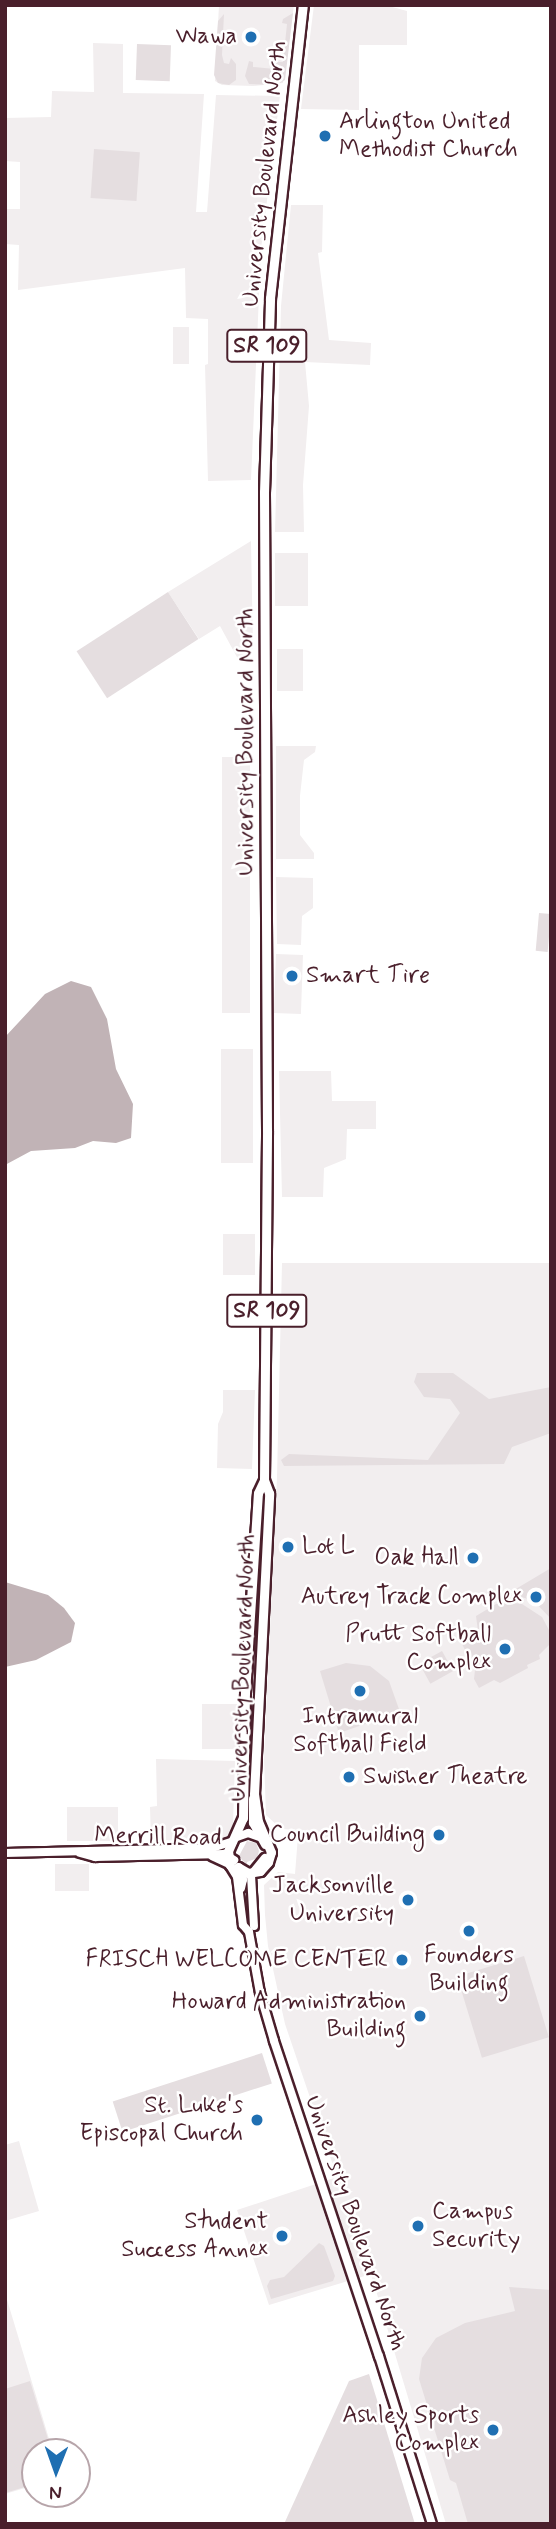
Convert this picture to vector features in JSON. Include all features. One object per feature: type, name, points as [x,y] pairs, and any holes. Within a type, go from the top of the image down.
[{"type":"main road","name":"University Boulevard North","points":[[238,1837],[243,1818],[245,1692],[251,1593],[258,1493],[264,1480],[267,1421],[265,402],[274,246],[303,5]]},
{"type":"main road","name":"University Boulevard North","points":[[256,1872],[269,1861],[271,1850],[258,1822],[254,1794],[270,1493],[264,1480]]},
{"type":"main road","points":[[251,1593],[263,1594]]},
{"type":"main road","name":"SR 109","points":[[252,1929],[256,1872],[266,1854],[252,1819],[254,1794]]},
{"type":"main road","points":[[238,1837],[260,1837]]},
{"type":"main road","name":"SR 109","points":[[238,1837],[233,1862],[242,1877],[240,1888]]},
{"type":"main road","name":"Merrill Road","points":[[80,1853],[95,1848],[218,1847],[238,1837]]},
{"type":"main road","name":"Merrill Road","points":[[5,1853],[80,1853],[95,1857],[212,1856],[233,1862]]},
{"type":"main road","points":[[233,1862],[256,1872]]},
{"type":"main road","name":"University Boulevard North","points":[[240,1888],[243,1925],[252,1929],[258,1983],[276,2050],[388,2382],[432,2524]]},
{"type":"shaded area","points":[[219,5],[294,5],[283,83],[253,86],[222,85],[215,81]]},
{"type":"shaded area","points":[[314,5],[385,5],[407,11],[407,45],[359,45],[359,110],[301,109]]},
{"type":"shaded area","points":[[293,13],[285,80],[277,85],[249,84],[245,76],[249,61],[253,62],[253,67],[275,69],[276,62],[283,62],[287,24],[282,23],[283,19]]},
{"type":"shaded area","points":[[224,14],[222,55],[224,63],[229,64],[231,58],[236,64],[236,80],[229,85],[218,83],[214,75],[218,21]]},
{"type":"shaded area","points":[[93,43],[123,44],[123,93],[204,94],[196,212],[207,212],[216,95],[280,96],[261,249],[251,480],[208,481],[205,365],[208,364],[208,319],[186,318],[185,268],[18,290],[19,245],[5,244],[5,209],[20,209],[20,162],[5,161],[5,118],[51,117],[52,91],[94,92]]},
{"type":"shaded area","points":[[137,44],[171,45],[170,81],[136,80]]},
{"type":"shaded area","points":[[94,149],[140,152],[136,201],[91,198]]},
{"type":"shaded area","points":[[291,205],[323,205],[322,252],[318,253],[329,340],[371,343],[370,365],[305,362],[309,406],[303,485],[304,532],[275,532],[281,306]]},
{"type":"shaded area","points":[[173,327],[189,327],[189,364],[173,364]]},
{"type":"shaded area","points":[[251,541],[253,648],[238,659],[220,626],[199,639],[168,592]]},
{"type":"shaded area","points":[[275,553],[308,553],[308,606],[275,606]]},
{"type":"shaded area","points":[[168,592],[198,639],[107,698],[77,651]]},
{"type":"shaded area","points":[[277,649],[303,649],[303,691],[277,691]]},
{"type":"shaded area","points":[[276,746],[316,746],[315,752],[304,760],[300,796],[300,835],[314,853],[314,859],[276,859]]},
{"type":"shaded area","points":[[222,757],[250,757],[250,1013],[222,1013]]},
{"type":"shaded area","points":[[276,877],[313,878],[313,908],[302,916],[301,945],[277,944]]},
{"type":"shaded area","points":[[539,913],[551,914],[548,952],[536,951]]},
{"type":"shaded area","points":[[276,954],[303,955],[301,1014],[274,1013]]},
{"type":"shaded area","points":[[71,981],[91,987],[107,1019],[116,1069],[133,1104],[131,1138],[116,1143],[93,1141],[75,1148],[31,1151],[5,1165],[5,1037],[45,994]]},
{"type":"shaded area","points":[[221,1049],[253,1049],[253,1163],[221,1163]]},
{"type":"shaded area","points":[[279,1071],[331,1071],[332,1101],[376,1101],[376,1129],[347,1129],[346,1159],[324,1168],[323,1197],[282,1197]]},
{"type":"shaded area","points":[[223,1234],[255,1234],[255,1275],[223,1275]]},
{"type":"shaded area","name":"Jacksonville University","points":[[282,1263],[551,1263],[551,2524],[446,2524],[371,2274],[269,2305],[237,2210],[337,2177],[285,2024],[268,1946],[265,1915],[264,1885],[278,1872],[295,1874],[298,1836],[298,1830],[281,1829],[266,1815],[264,1759],[277,1477]]},
{"type":"shaded area","points":[[417,1373],[453,1373],[489,1399],[551,1387],[551,1433],[512,1447],[504,1464],[284,1466],[281,1460],[289,1454],[428,1460],[460,1413],[450,1399],[424,1397],[414,1382]]},
{"type":"shaded area","points":[[223,1390],[255,1390],[252,1469],[217,1468],[218,1424],[223,1412]]},
{"type":"shaded area","name":"Autrey Track Complex","points":[[551,1568],[551,1619],[534,1601],[509,1593]]},
{"type":"shaded area","points":[[5,1582],[48,1595],[64,1608],[75,1623],[71,1642],[36,1660],[5,1667]]},
{"type":"shaded area","name":"Prutt Softball Complex","points":[[496,1604],[522,1604],[542,1617],[549,1630],[551,1643],[539,1655],[540,1659],[527,1665],[528,1668],[500,1683],[494,1680],[479,1688],[474,1679],[475,1670],[460,1640],[478,1631],[476,1616]]},
{"type":"shaded area","points":[[442,1651],[453,1671],[430,1684],[419,1664]]},
{"type":"shaded area","name":"Intramural Softball Field","points":[[346,1663],[370,1666],[389,1681],[400,1712],[342,1732],[338,1730],[320,1671]]},
{"type":"shaded area","points":[[202,1704],[237,1704],[237,1749],[202,1749]]},
{"type":"shaded area","points":[[156,1759],[235,1761],[233,1826],[229,1837],[213,1841],[151,1840],[150,1807],[157,1806]]},
{"type":"shaded area","points":[[67,1807],[118,1807],[118,1841],[67,1841]]},
{"type":"shaded area","points":[[247,1841],[256,1843],[259,1851],[257,1858],[247,1862],[247,1866],[239,1856]]},
{"type":"shaded area","points":[[55,1864],[89,1864],[89,1891],[55,1891]]},
{"type":"shaded area","points":[[524,1956],[549,2037],[482,2058],[457,1976]]},
{"type":"shaded area","points":[[262,2053],[272,2083],[123,2132],[113,2102]]},
{"type":"shaded area","points":[[19,2141],[39,2211],[5,2221],[5,2145]]},
{"type":"shaded area","points":[[319,2243],[324,2246],[335,2276],[333,2281],[271,2299],[267,2286],[270,2280],[284,2277]]},
{"type":"shaded area","name":"Ashley Sports Complex","points":[[509,2287],[551,2290],[551,2524],[468,2524],[456,2483],[450,2480],[419,2379],[422,2358],[436,2338],[465,2323],[515,2311]]},
{"type":"shaded area","points":[[5,2293],[49,2438],[21,2438],[21,2489],[5,2494]]},
{"type":"shaded area","points":[[369,2374],[415,2524],[284,2524],[349,2381]]},
{"type":"shaded area","points":[[30,2381],[48,2438],[21,2438],[21,2488],[5,2493],[5,2389]]},
{"type":"place","name":"Wawa","points":[[251,37]]},
{"type":"place","name":"Arlington United Methodist Church","points":[[325,136]]},
{"type":"place","name":"Smart Tire","points":[[292,976]]},
{"type":"place","name":"Lot L","points":[[288,1547]]},
{"type":"place","name":"Oak Hall","points":[[473,1558]]},
{"type":"place","name":"Autrey Track Complex","points":[[536,1597]]},
{"type":"place","name":"Prutt Softball Complex","points":[[505,1649]]},
{"type":"place","name":"Intramural Softball Field","points":[[360,1691]]},
{"type":"place","name":"Swisher Theatre","points":[[349,1777]]},
{"type":"place","name":"Council Building","points":[[439,1835]]},
{"type":"place","name":"Jacksonville University","points":[[408,1900]]},
{"type":"place","name":"Founders Building","points":[[469,1931]]},
{"type":"place","name":"FRISCH WELCOME CENTER","points":[[402,1960]]},
{"type":"place","name":"Howard Administration Building","points":[[420,2016]]},
{"type":"place","name":"St. Luke's Episcopal Church","points":[[257,2120]]},
{"type":"place","name":"Campus Security","points":[[418,2226]]},
{"type":"place","name":"Student Success Annex","points":[[282,2236]]},
{"type":"place","name":"Ashley Sports Complex","points":[[493,2430]]}]
